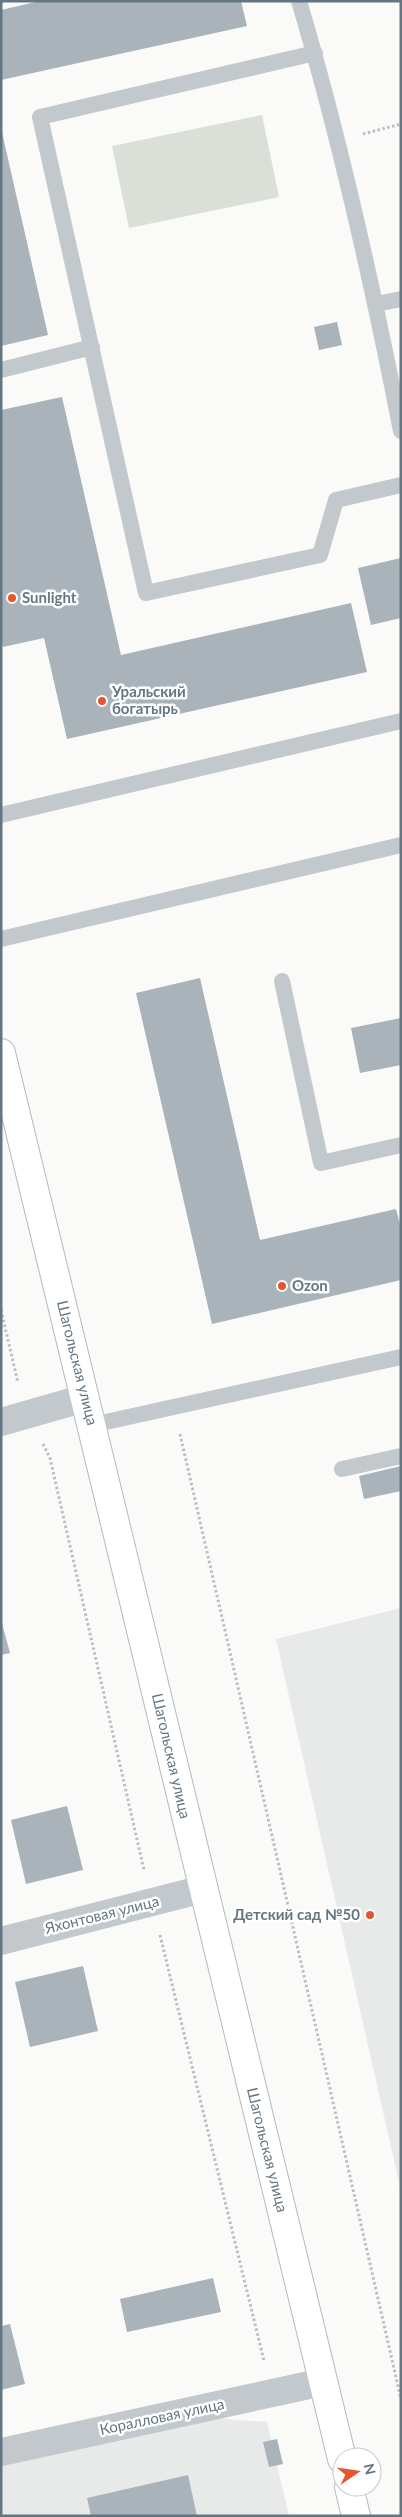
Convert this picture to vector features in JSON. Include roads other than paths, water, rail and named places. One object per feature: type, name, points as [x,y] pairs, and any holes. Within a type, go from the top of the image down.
[{"type":"main road","name":"Шагольская улица","points":[[1,1054],[339,2447]]},
{"type":"main road","points":[[351,2497],[356,2516]]},
{"type":"street","points":[[13,1418],[85,1398]]},
{"type":"street","name":"Яхонтовая улица","points":[[1,1941],[203,1889]]},
{"type":"street","name":"Коралловая улица","points":[[1,2452],[323,2382]]},
{"type":"lane","points":[[300,1],[315,54],[376,304],[401,430]]},
{"type":"lane","points":[[315,54],[40,117],[146,593],[320,555],[336,500],[401,485]]},
{"type":"lane","points":[[376,304],[401,299]]},
{"type":"lane","points":[[1,370],[92,347]]},
{"type":"lane","points":[[1,815],[401,721]]},
{"type":"lane","points":[[1,939],[401,845]]},
{"type":"lane","points":[[282,981],[321,1163],[401,1145]]},
{"type":"lane","points":[[92,1425],[401,1357]]},
{"type":"lane","points":[[342,1469],[401,1456]]},
{"type":"place","name":"Sunlight","points":[[12,598]]},
{"type":"place","name":"Уральский богатырь","points":[[102,701]]},
{"type":"place","name":"Ozon","points":[[282,1286]]},
{"type":"place","name":"Детский сад №50","points":[[370,1915]]}]
